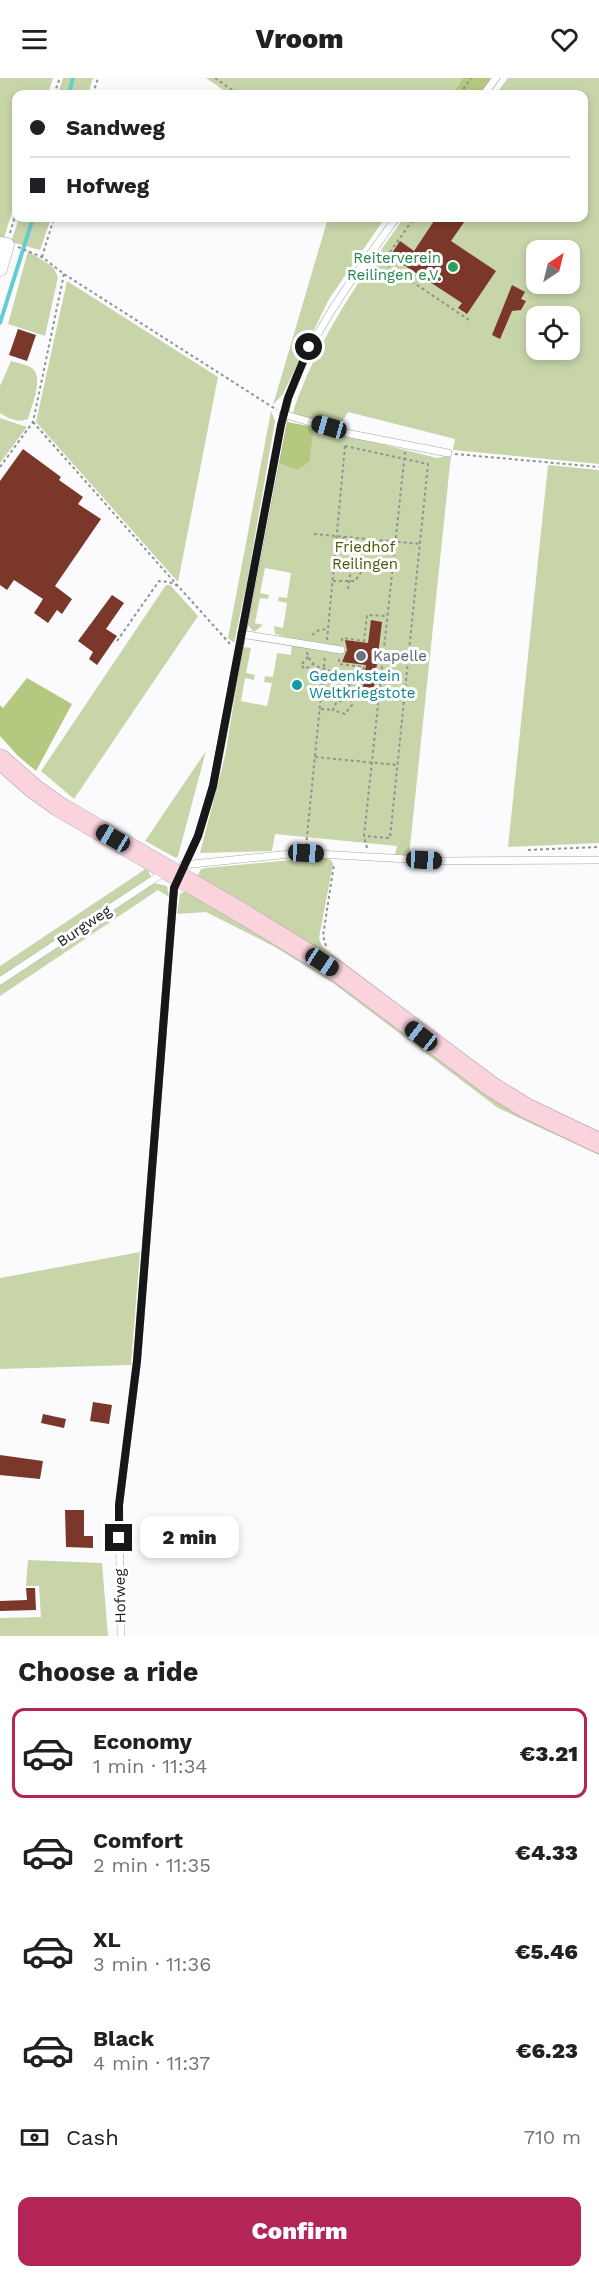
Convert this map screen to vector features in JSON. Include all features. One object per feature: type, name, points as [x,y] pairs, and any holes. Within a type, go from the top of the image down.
[{"type":"street","points":[[0,269],[6,244]]},
{"type":"street","points":[[0,759],[58,806],[176,870],[338,972],[492,1087],[526,1108],[599,1143]]},
{"type":"lane","points":[[176,870],[198,836],[213,786],[283,414],[309,347],[325,319],[393,222]]},
{"type":"lane","points":[[283,414],[351,434],[448,453]]},
{"type":"lane","points":[[241,634],[340,650]]},
{"type":"lane","points":[[176,870],[300,853],[443,861],[599,860]]},
{"type":"lane","name":"Burgweg","points":[[0,981],[176,870]]},
{"type":"lane","name":"Hofweg","points":[[121,1636],[119,1505],[137,1361],[176,870]]},
{"type":"path","points":[[215,78],[232,90]]},
{"type":"path","points":[[13,222],[6,244],[42,257],[64,274],[283,414]]},
{"type":"path","points":[[42,257],[53,222]]},
{"type":"path","points":[[411,222],[382,261],[469,320]]},
{"type":"path","points":[[0,467],[33,422],[64,274]]},
{"type":"path","points":[[33,422],[237,651]]},
{"type":"path","points":[[307,838],[346,441]]},
{"type":"path","points":[[345,446],[428,464],[390,838],[364,836]]},
{"type":"path","points":[[368,843],[364,836],[405,451]]},
{"type":"path","points":[[448,453],[599,467]]},
{"type":"path","points":[[314,534],[421,544]]},
{"type":"path","points":[[333,581],[358,580],[362,571],[360,562],[353,557],[342,536]]},
{"type":"path","points":[[348,589],[353,557]]},
{"type":"path","points":[[117,641],[159,581],[178,586]]},
{"type":"path","points":[[381,691],[361,688],[364,667],[339,664],[340,650],[342,638],[364,640],[367,615],[387,616]]},
{"type":"path","points":[[308,657],[301,665],[305,669],[313,664]]},
{"type":"path","points":[[321,709],[345,714],[352,705],[350,698],[352,687],[334,672],[324,671]]},
{"type":"path","points":[[301,685],[322,688]]},
{"type":"path","points":[[333,710],[336,703],[350,698]]},
{"type":"path","points":[[315,757],[398,765]]},
{"type":"path","points":[[328,948],[323,936],[336,855]]},
{"type":"green space","points":[[0,78],[53,78],[49,90],[12,90],[12,211],[4,238],[0,237]]},
{"type":"green space","points":[[63,78],[93,78],[89,90],[59,90]]},
{"type":"green space","points":[[206,78],[463,78],[455,90],[223,90]]},
{"type":"green space","points":[[463,78],[492,78],[483,90],[455,90]]},
{"type":"green space","name":"Reiterverein Reilingen e.V.","points":[[508,78],[599,78],[599,464],[453,450],[455,439],[348,412],[341,424],[292,415],[313,362],[355,288],[401,222],[588,222],[588,90],[499,90]]},
{"type":"green space","points":[[18,222],[50,222],[40,250],[11,242]]},
{"type":"green space","points":[[327,222],[382,222],[329,299],[283,394],[273,405]]},
{"type":"green space","points":[[28,251],[53,267],[58,277],[45,336],[8,324]]},
{"type":"green space","points":[[67,281],[218,377],[178,582],[36,422]]},
{"type":"green space","points":[[11,361],[24,364],[34,370],[37,381],[36,394],[28,419],[21,421],[0,413],[0,386]]},
{"type":"green space","points":[[271,411],[275,421],[234,643],[228,638]]},
{"type":"green space","points":[[0,418],[27,427],[0,463]]},
{"type":"green space","points":[[287,422],[314,427],[310,461],[297,470],[277,462]]},
{"type":"green space","name":"Friedhof Reilingen","points":[[314,427],[437,458],[451,455],[409,856],[395,855],[397,846],[275,834],[272,851],[200,853],[225,756],[243,647],[251,648],[246,673],[255,675],[254,680],[245,678],[241,701],[267,706],[272,683],[264,682],[265,676],[273,677],[277,653],[291,655],[292,639],[275,634],[274,626],[283,628],[287,603],[278,601],[279,597],[287,598],[291,573],[265,568],[260,593],[269,595],[268,599],[260,598],[255,623],[263,625],[254,632],[247,624],[277,462],[310,460]]},
{"type":"green space","points":[[548,465],[599,470],[599,843],[508,847]]},
{"type":"green space","points":[[166,585],[170,585],[198,616],[74,799],[41,771]]},
{"type":"green space","points":[[27,678],[72,704],[36,771],[0,736],[0,705],[3,708]]},
{"type":"green space","points":[[206,751],[178,856],[176,858],[145,841]]},
{"type":"green space","points":[[323,857],[331,860],[333,864],[319,938],[322,946],[494,1078],[546,1108],[599,1132],[599,1136],[500,1085],[451,1051],[319,951],[198,875],[201,869],[206,868]]},
{"type":"green space","points":[[147,868],[154,883],[167,886],[169,897],[158,890],[0,996],[0,966]]},
{"type":"green space","points":[[190,892],[351,991],[441,1062],[493,1098],[599,1152],[599,1155],[498,1108],[333,983],[275,947],[206,912],[177,914],[180,894]]},
{"type":"green space","points":[[140,1252],[131,1365],[0,1369],[0,1278]]},
{"type":"green space","points":[[28,1560],[102,1563],[108,1636],[0,1636],[0,1618],[41,1617],[39,1586],[26,1586]]},
{"type":"building","points":[[433,222],[464,222],[451,241],[496,271],[467,314],[458,308],[462,303],[390,256],[400,241],[414,251]]},
{"type":"building","points":[[512,285],[525,292],[521,299],[526,301],[521,310],[512,311],[500,339],[492,335]]},
{"type":"building","points":[[18,329],[36,335],[27,361],[9,355]]},
{"type":"building","points":[[23,449],[61,477],[59,480],[83,497],[78,504],[101,519],[55,586],[72,599],[62,614],[57,610],[48,623],[34,613],[43,599],[14,580],[7,590],[0,585],[0,481]]},
{"type":"building","points":[[112,595],[124,603],[106,629],[117,636],[97,665],[89,659],[93,652],[78,641]]},
{"type":"building","name":"Kapelle","points":[[371,620],[382,622],[374,688],[363,687],[366,665],[342,662],[347,650],[345,640],[368,643]]},
{"type":"building","points":[[93,1402],[112,1405],[109,1424],[90,1421]]},
{"type":"building","points":[[43,1414],[66,1419],[64,1428],[41,1423]]},
{"type":"building","points":[[0,1455],[43,1461],[40,1479],[0,1475]]},
{"type":"building","points":[[65,1510],[84,1510],[84,1536],[93,1536],[93,1548],[66,1547]]},
{"type":"building","points":[[26,1588],[35,1588],[36,1610],[0,1611],[0,1601],[27,1600]]},
{"type":"waterway","points":[[70,90],[73,78]]},
{"type":"waterway","points":[[0,323],[32,222]]},
{"type":"place","name":"Reiterverein Reilingen e.V.","points":[[453,267]]},
{"type":"place","name":"Kapelle","points":[[361,656]]},
{"type":"place","name":"Gedenkstein Weltkriegstote","points":[[297,685]]},
{"type":"route","points":[[119,1538],[119,1505],[137,1361],[174,888],[198,836],[213,786],[281,425],[288,398],[309,347]]}]
